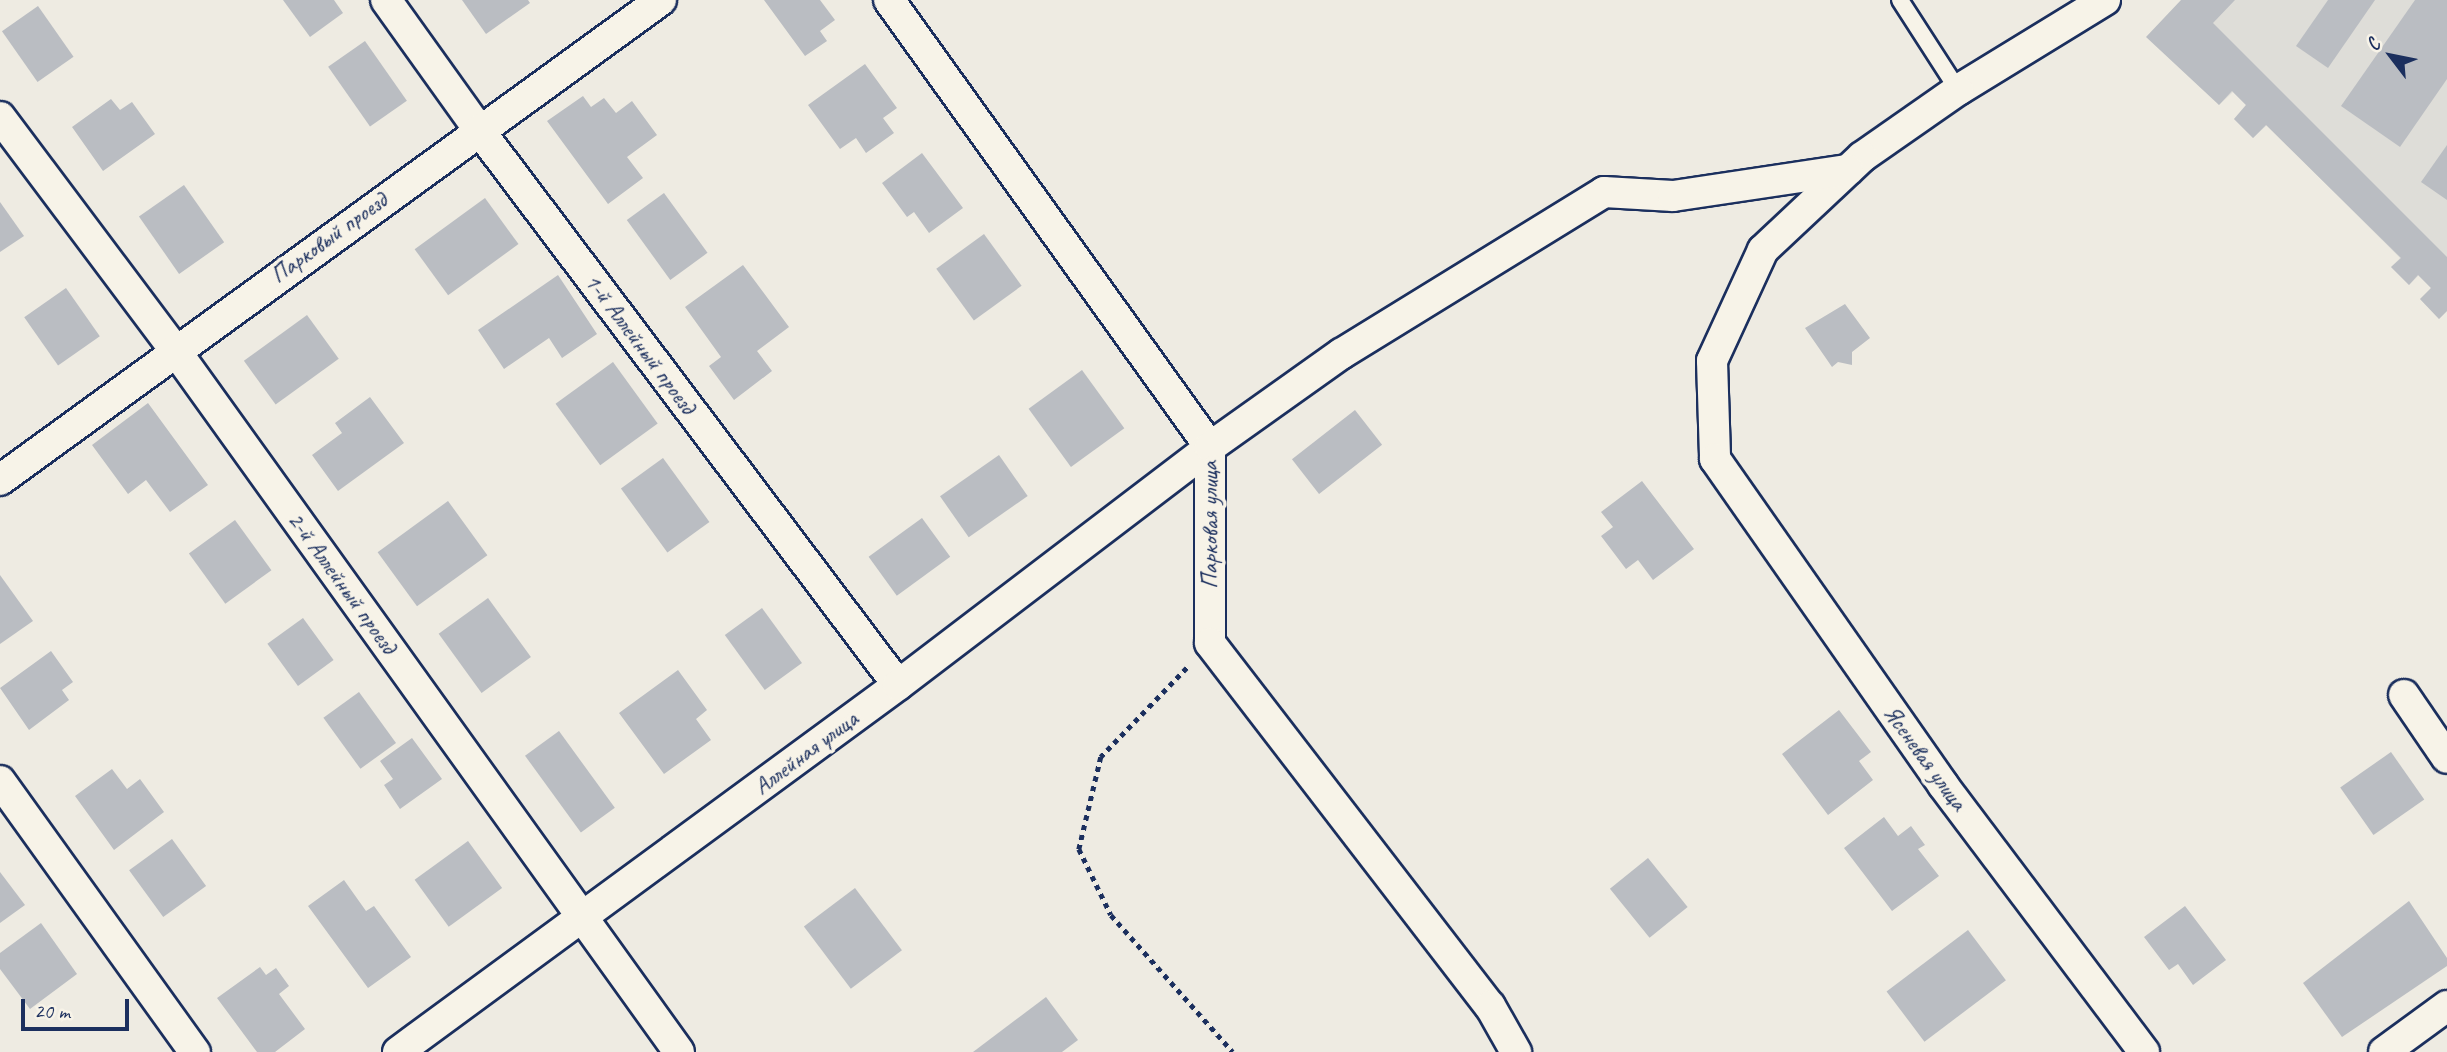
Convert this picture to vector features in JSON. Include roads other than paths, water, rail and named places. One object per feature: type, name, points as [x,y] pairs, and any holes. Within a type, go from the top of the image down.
[{"type":"street","name":"1-й Аллейный проезд","points":[[386,0],[479,130],[898,685]]},
{"type":"street","name":"Парковый проезд","points":[[0,480],[175,350],[661,0]]},
{"type":"street","name":"Парковая улица","points":[[890,0],[1210,447],[1210,643],[1490,1006],[1516,1052]]},
{"type":"street","points":[[1848,170],[1958,90],[2105,0]]},
{"type":"street","name":"2-й Аллейный проезд","points":[[0,117],[175,350],[679,1052]]},
{"type":"street","name":"Аллейная улица","points":[[398,1052],[583,919],[898,685],[1210,447],[1341,355],[1604,192],[1673,196],[1848,170]]},
{"type":"street","name":"Ясеневая улица","points":[[1848,170],[1763,250],[1712,361],[1715,459],[1943,785],[2144,1052]]},
{"type":"street","points":[[2404,695],[2447,758]]},
{"type":"street","points":[[0,780],[195,1052]]},
{"type":"street","points":[[2384,1052],[2447,1006]]},
{"type":"lane","points":[[1900,0],[1958,90]]}]
